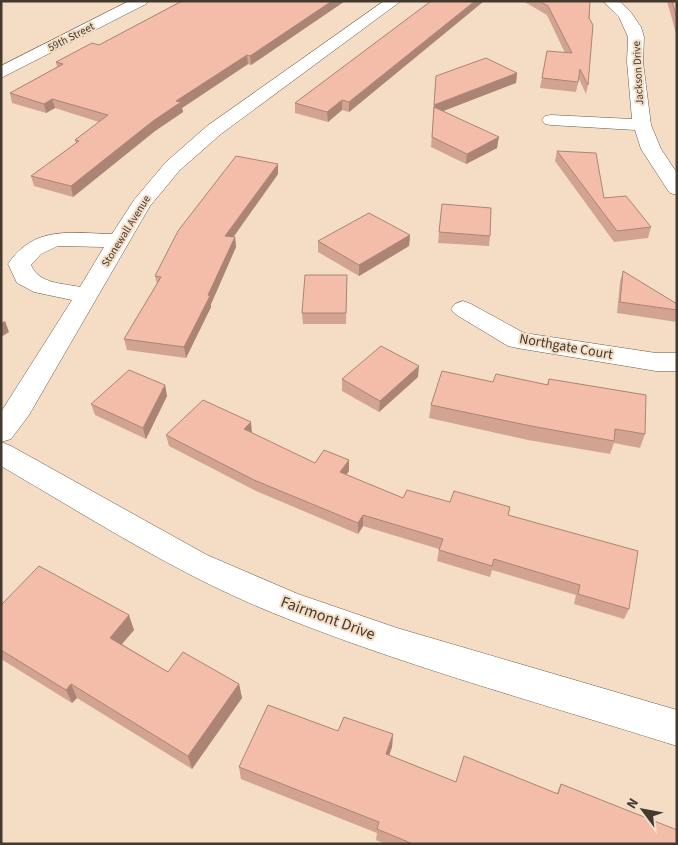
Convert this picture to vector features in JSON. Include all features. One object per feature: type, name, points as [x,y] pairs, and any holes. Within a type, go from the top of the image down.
[{"type":"street","name":"59th Street","points":[[1,73],[141,1]]},
{"type":"street","name":"Stonewall Avenue","points":[[1,432],[20,408],[141,204],[172,166],[214,130],[394,1]]},
{"type":"street","name":"Jackson Drive","points":[[610,1],[625,14],[633,27],[636,37],[635,62],[642,125],[650,149],[677,189]]},
{"type":"street","name":"Jackson Drive","points":[[551,120],[642,125]]},
{"type":"street","points":[[87,294],[42,287],[25,278],[19,264],[33,249],[56,239],[118,242]]},
{"type":"street","name":"Northgate Court","points":[[463,309],[517,340],[656,362],[677,362]]},
{"type":"street","name":"Fairmont Drive","points":[[1,453],[196,564],[289,605],[397,643],[677,728]]},
{"type":"building","points":[[182,1],[332,1],[250,56],[247,55],[176,101],[181,102],[153,121],[71,186],[31,176],[79,141],[75,140],[108,115],[52,99],[44,104],[10,93],[63,64],[56,62],[92,43],[99,45]]},
{"type":"building","points":[[431,1],[475,1],[349,102],[342,100],[327,112],[295,103]]},
{"type":"building","points":[[539,1],[590,1],[589,18],[593,25],[588,85],[580,69],[578,82],[542,78],[547,51],[572,53],[548,6]]},
{"type":"building","points":[[672,1],[677,1],[677,19]]},
{"type":"building","points":[[486,58],[517,73],[434,105],[436,76]]},
{"type":"building","points":[[434,107],[499,137],[467,154],[432,137]]},
{"type":"building","points":[[557,151],[596,153],[604,198],[626,196],[651,227],[617,231]]},
{"type":"building","points":[[236,156],[278,164],[225,236],[235,237],[208,295],[210,296],[184,347],[124,339],[161,277],[155,276],[178,231]]},
{"type":"building","points":[[442,204],[491,208],[490,236],[439,232]]},
{"type":"building","points":[[369,213],[410,235],[359,265],[318,241]]},
{"type":"building","points":[[623,271],[677,304],[677,310],[620,302]]},
{"type":"building","points":[[305,275],[347,275],[346,313],[302,313]]},
{"type":"building","points":[[381,346],[419,366],[380,401],[342,379]]},
{"type":"building","points":[[129,370],[165,385],[143,428],[91,404]]},
{"type":"building","points":[[442,371],[493,382],[496,374],[548,385],[549,379],[646,395],[645,434],[615,429],[614,441],[431,405]]},
{"type":"building","points":[[203,400],[251,422],[244,429],[315,463],[324,450],[349,460],[340,472],[403,498],[407,490],[450,502],[454,491],[510,507],[508,515],[638,551],[629,609],[578,594],[580,585],[494,559],[492,566],[439,550],[443,539],[363,515],[358,523],[254,480],[166,435]]},
{"type":"building","points":[[39,566],[129,615],[110,638],[168,672],[183,652],[239,684],[188,756],[71,684],[66,690],[1,650],[1,605]]},
{"type":"building","points":[[268,705],[338,731],[344,717],[393,734],[386,754],[456,782],[464,756],[558,794],[561,784],[677,830],[677,844],[413,844],[377,829],[379,822],[239,767]]}]
